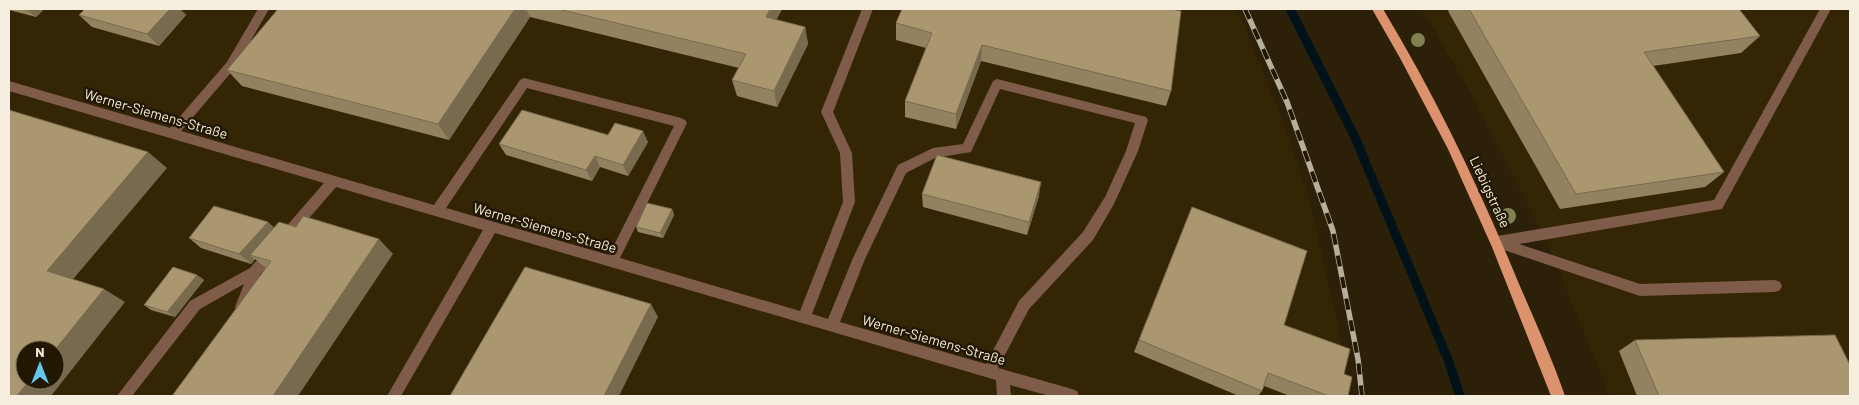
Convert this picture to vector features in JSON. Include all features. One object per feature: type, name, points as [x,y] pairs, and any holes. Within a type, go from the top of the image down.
[{"type":"main road","name":"Liebigstraße","points":[[1377,9],[1393,33],[1443,129],[1497,242],[1558,396]]},
{"type":"street","points":[[172,134],[231,65],[263,9]]},
{"type":"street","points":[[804,318],[849,202],[846,153],[827,112],[868,9]]},
{"type":"street","points":[[1497,242],[1718,205],[1825,9]]},
{"type":"street","points":[[436,212],[524,83],[680,123],[612,262]]},
{"type":"street","points":[[832,326],[859,258],[902,169],[933,153],[967,148],[997,84],[1142,120],[1132,151],[1110,200],[1088,236],[1024,305],[996,374],[1004,396]]},
{"type":"street","name":"Werner-Siemens-Straße","points":[[9,86],[1072,396]]},
{"type":"street","points":[[233,319],[244,303],[255,272],[333,181]]},
{"type":"street","points":[[394,396],[491,228]]},
{"type":"street","points":[[1497,242],[1640,290],[1775,286]]},
{"type":"street","points":[[124,396],[195,305],[255,272]]},
{"type":"shaded area","points":[[9,9],[1233,9],[1244,25],[1289,137],[1308,196],[1339,329],[1347,396],[9,396]]},
{"type":"shaded area","points":[[1422,9],[1850,9],[1850,396],[1610,396],[1549,247],[1475,100]]},
{"type":"building","points":[[85,9],[170,9],[147,34],[79,15]]},
{"type":"building","points":[[278,9],[515,9],[438,124],[227,70]]},
{"type":"building","points":[[558,9],[770,9],[766,17],[805,27],[774,91],[732,80],[746,54]]},
{"type":"building","points":[[902,9],[1171,9],[1181,11],[1171,91],[982,45],[956,114],[905,101],[932,33],[896,23]]},
{"type":"building","points":[[1469,9],[1739,9],[1760,36],[1644,52],[1724,172],[1576,194]]},
{"type":"building","points":[[9,110],[148,152],[47,271],[104,289],[63,340],[15,340],[15,390],[22,390],[17,396],[9,396]]},
{"type":"building","points":[[522,110],[608,135],[615,123],[643,131],[623,165],[595,156],[586,170],[499,144]]},
{"type":"building","points":[[937,155],[1041,182],[1029,222],[922,194]]},
{"type":"building","points":[[647,203],[672,209],[660,233],[636,227]]},
{"type":"building","points":[[214,206],[268,222],[239,254],[189,238]]},
{"type":"building","points":[[1192,207],[1307,251],[1284,325],[1350,349],[1344,374],[1352,377],[1348,396],[1329,396],[1268,373],[1262,391],[1139,340]]},
{"type":"building","points":[[303,216],[379,239],[273,396],[172,396],[271,261],[250,255],[279,222],[296,227]]},
{"type":"building","points":[[173,267],[197,275],[167,312],[144,305]]},
{"type":"building","points":[[525,267],[651,304],[604,396],[450,396]]},
{"type":"building","points":[[1835,335],[1850,365],[1850,396],[1659,396],[1635,340]]},
{"type":"waterway","points":[[1290,9],[1354,135],[1449,362],[1460,396]]},
{"type":"railway","points":[[1245,9],[1287,102],[1333,231],[1358,359],[1362,396]]}]
